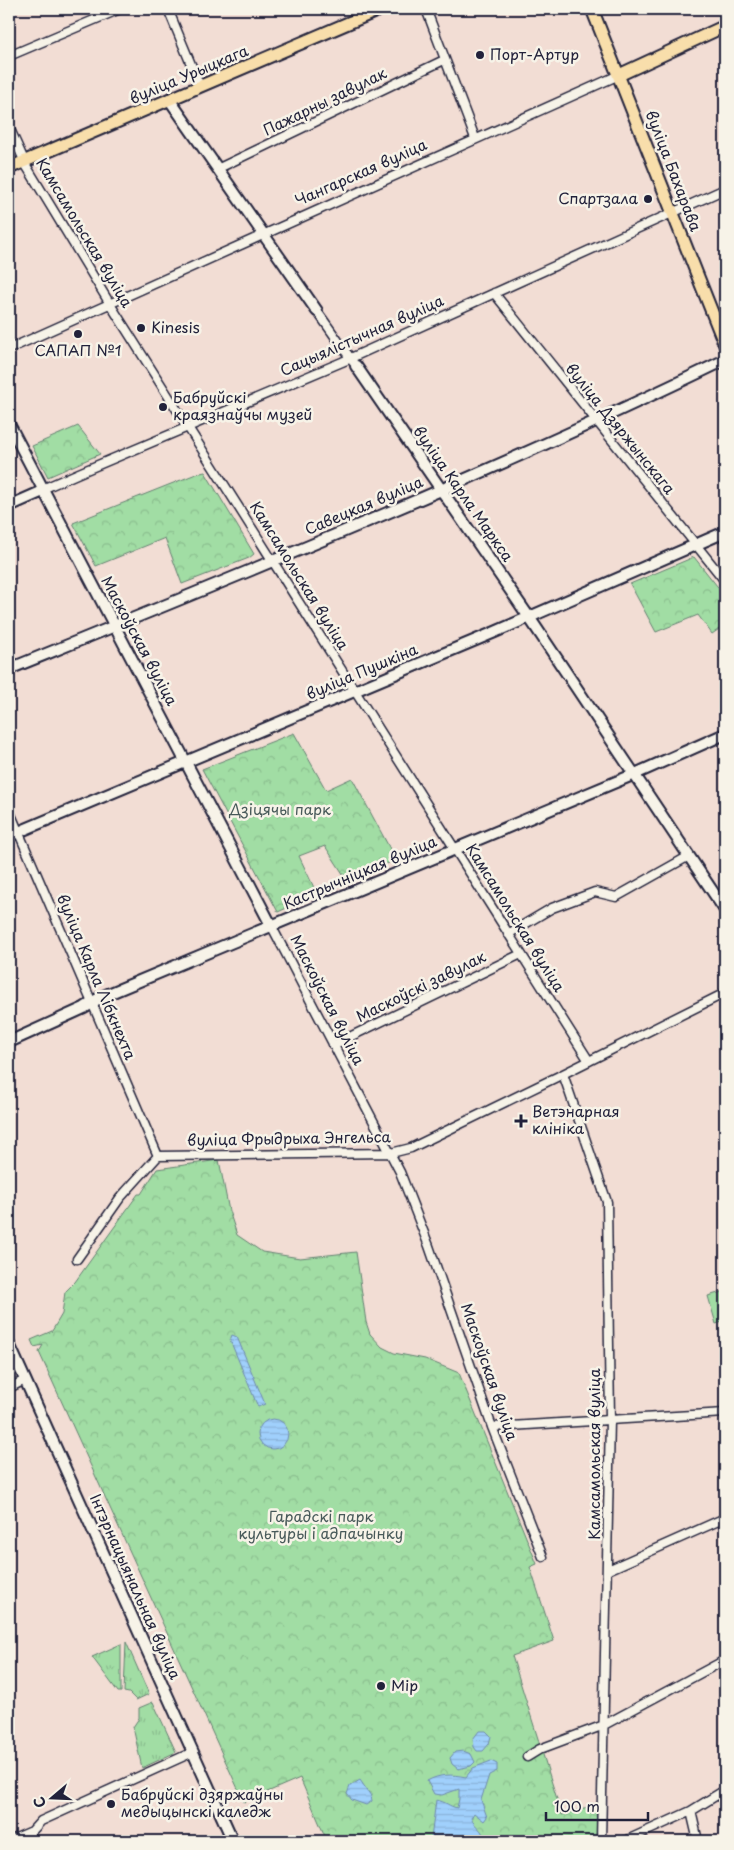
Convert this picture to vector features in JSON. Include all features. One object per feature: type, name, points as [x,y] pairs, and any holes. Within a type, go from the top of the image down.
[{"type":"main road","name":"вуліца Урыцкага","points":[[9,168],[382,9]]},
{"type":"main road","name":"вуліца Бахарава","points":[[592,9],[725,345]]},
{"type":"main road","name":"Чангарская вуліца","points":[[619,75],[725,26]]},
{"type":"main road","name":"вуліца Карла Маркса","points":[[170,99],[317,311]]},
{"type":"main road","name":"Савецкая вуліца","points":[[9,669],[274,561],[441,490],[596,421],[725,360]]},
{"type":"main road","name":"вуліца Карла Маркса","points":[[353,362],[530,618],[725,910]]},
{"type":"main road","name":"Маскоўская вуліца","points":[[9,424],[272,927]]},
{"type":"main road","name":"Сацыялістычная вуліца","points":[[9,506],[43,492]]},
{"type":"main road","name":"вуліца Пушкіна","points":[[13,834],[530,618],[725,532]]},
{"type":"main road","name":"Кастрычніцкая вуліца","points":[[9,1042],[84,1008],[101,997],[272,927],[635,774],[725,734]]},
{"type":"main road","name":"Інтэрнацыянальная вуліца","points":[[9,1344],[233,1841]]},
{"type":"street","points":[[9,56],[120,9]]},
{"type":"street","points":[[168,9],[200,86]]},
{"type":"street","points":[[426,9],[475,138]]},
{"type":"street","name":"Пажарны завулак","points":[[217,169],[444,60]]},
{"type":"street","name":"Чангарская вуліца","points":[[9,349],[475,138],[619,75]]},
{"type":"street","name":"Камсамольская вуліца","points":[[9,126],[24,161],[110,304],[589,1061]]},
{"type":"street","name":"Сацыялістычная вуліца","points":[[43,492],[47,488],[79,473],[188,427],[353,362],[494,293],[725,189]]},
{"type":"street","name":"вуліца Дзяржынскага","points":[[494,293],[725,581]]},
{"type":"street","name":"вуліца Карла Маркса","points":[[317,311],[353,362]]},
{"type":"street","name":"вуліца Карла Лібкнехта","points":[[9,810],[13,834],[92,1002],[158,1156]]},
{"type":"street","points":[[508,934],[552,908],[595,892],[616,898],[689,856]]},
{"type":"street","name":"Маскоўская вуліца","points":[[272,927],[332,1045],[391,1153],[411,1197],[492,1428],[543,1557]]},
{"type":"street","name":"Маскоўскі завулак","points":[[332,1045],[521,954]]},
{"type":"street","name":"вуліца Фрыдрыха Энгельса","points":[[158,1156],[391,1153],[411,1148],[725,992]]},
{"type":"street","name":"Камсамольская вуліца","points":[[563,1074],[607,1202],[610,1420],[601,1841]]},
{"type":"street","points":[[77,1260],[120,1198],[158,1156]]},
{"type":"street","points":[[9,1388],[25,1380]]},
{"type":"street","points":[[492,1428],[725,1413]]},
{"type":"street","points":[[608,1570],[725,1518]]},
{"type":"street","points":[[526,1757],[540,1749],[604,1724],[725,1660]]},
{"type":"street","points":[[9,1841],[32,1831],[41,1821],[193,1752]]},
{"type":"street","points":[[624,1841],[691,1811],[725,1790]]},
{"type":"street","points":[[691,1811],[698,1841]]},
{"type":"green space","points":[[78,426],[100,454],[48,477],[32,446]]},
{"type":"green space","points":[[205,472],[254,554],[249,558],[182,584],[165,538],[96,566],[73,523]]},
{"type":"green space","points":[[694,557],[725,596],[725,625],[712,634],[698,615],[656,632],[630,584]]},
{"type":"green space","name":"Дзіцячы парк","points":[[294,733],[326,790],[352,778],[396,860],[347,880],[325,846],[299,856],[317,894],[278,912],[202,769]]},
{"type":"green space","name":"Гарадскі парк культуры і адпачынку","points":[[219,1160],[229,1211],[237,1235],[262,1252],[300,1258],[356,1252],[366,1322],[370,1334],[382,1347],[394,1353],[425,1359],[459,1373],[537,1564],[530,1567],[554,1641],[512,1656],[562,1815],[597,1804],[597,1841],[327,1841],[300,1778],[244,1802],[39,1352],[43,1345],[34,1347],[31,1340],[52,1331],[62,1314],[65,1292],[75,1282],[138,1194],[141,1194],[157,1169]]},
{"type":"green space","points":[[725,1291],[725,1321],[716,1324],[708,1296]]},
{"type":"green space","points":[[126,1642],[149,1694],[136,1700],[129,1693],[124,1692]]},
{"type":"green space","points":[[121,1644],[121,1692],[118,1692],[92,1657]]},
{"type":"green space","points":[[153,1702],[176,1752],[142,1768],[133,1727],[139,1718],[139,1708]]},
{"type":"water","points":[[232,1335],[237,1337],[265,1404],[258,1407],[230,1340]]},
{"type":"water","points":[[273,1419],[284,1423],[288,1434],[284,1445],[273,1449],[262,1445],[258,1434],[262,1423]]},
{"type":"water","points":[[479,1731],[486,1731],[491,1736],[489,1744],[483,1751],[477,1751],[474,1747],[473,1739]]},
{"type":"water","points":[[463,1751],[471,1754],[475,1762],[471,1766],[458,1769],[452,1764],[450,1758],[455,1752]]},
{"type":"water","points":[[491,1761],[497,1764],[497,1771],[489,1775],[481,1800],[487,1817],[484,1821],[474,1813],[471,1818],[483,1833],[485,1841],[434,1841],[431,1839],[436,1800],[457,1808],[459,1789],[442,1795],[434,1794],[427,1781],[446,1775],[466,1777],[473,1768]]},
{"type":"water","points":[[360,1780],[371,1796],[372,1801],[366,1805],[352,1800],[347,1794],[350,1786]]},
{"type":"place","name":"Порт-Артур","points":[[480,55]]},
{"type":"place","name":"Спартзала","points":[[648,199]]},
{"type":"place","name":"Kinesis","points":[[141,328]]},
{"type":"place","name":"САПАП №1","points":[[78,334]]},
{"type":"place","name":"Бабруйскі краязнаўчы музей","points":[[163,407]]},
{"type":"place","name":"Ветэнарная клініка","points":[[521,1121]]},
{"type":"place","name":"Мір","points":[[381,1686]]},
{"type":"place","name":"Бабруйскі дзяржаўны медыцынскі каледж","points":[[111,1804]]}]
